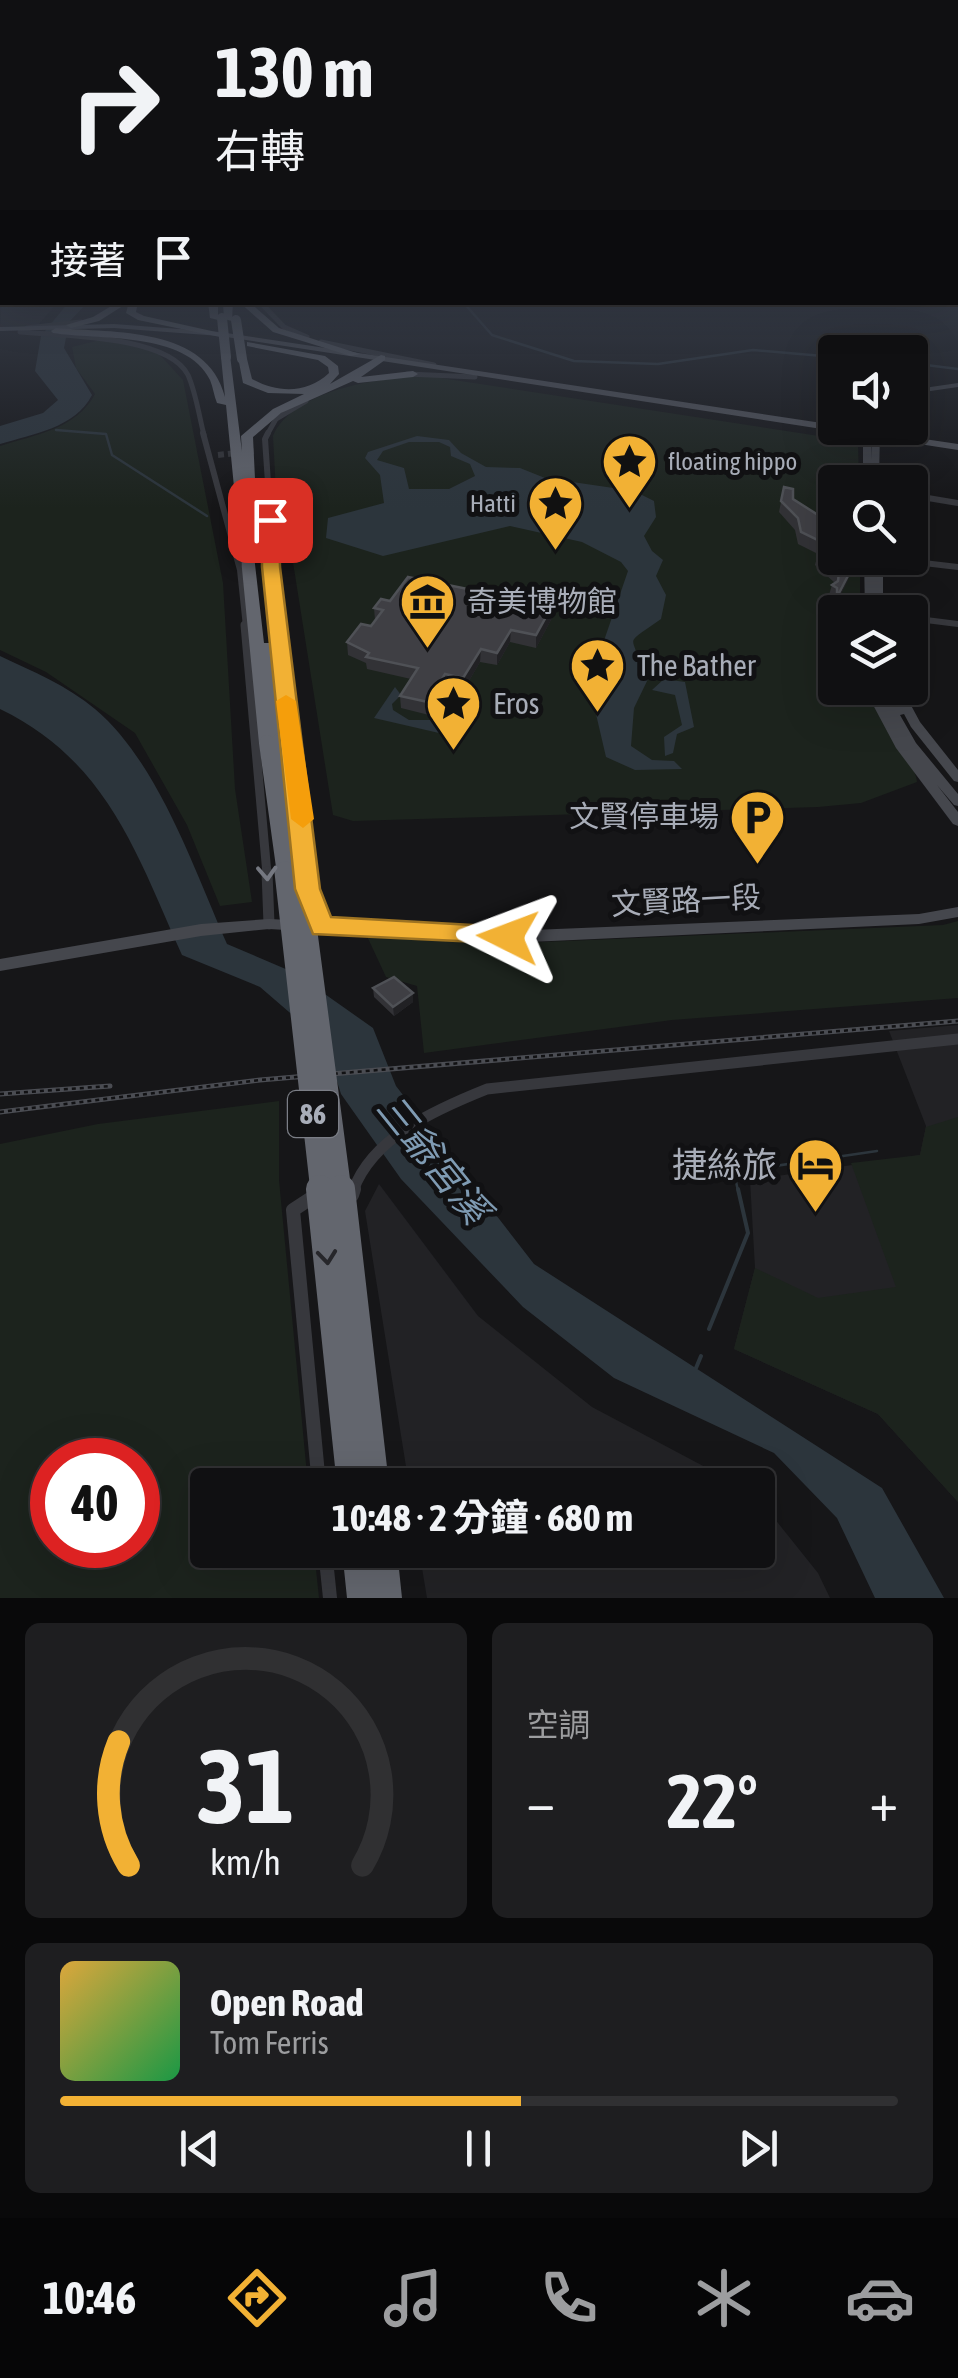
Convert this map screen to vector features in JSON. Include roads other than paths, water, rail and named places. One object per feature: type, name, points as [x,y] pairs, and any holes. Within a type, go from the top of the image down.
[{"type":"highway","points":[[191,359],[211,373],[222,403],[229,468],[236,473]]},
{"type":"highway","points":[[222,403],[231,359]]},
{"type":"highway","points":[[231,359],[247,381],[266,392],[322,385],[334,374],[333,366],[322,359]]},
{"type":"highway","name":"86","points":[[231,359],[243,543],[254,569],[274,742],[349,1468]]},
{"type":"highway","name":"86","points":[[231,359],[250,500],[243,543]]},
{"type":"highway","points":[[333,387],[378,360]]},
{"type":"highway","points":[[250,500],[246,436],[278,410],[333,387],[371,377],[414,374]]},
{"type":"highway","name":"86","points":[[274,742],[325,1055],[373,1468]]},
{"type":"highway","points":[[359,1568],[362,1598]]},
{"type":"highway","points":[[384,1568],[387,1598]]},
{"type":"main road","points":[[367,359],[818,425]]},
{"type":"main road","points":[[373,359],[474,378],[818,426]]},
{"type":"main road","points":[[928,443],[958,449]]},
{"type":"street","points":[[169,359],[191,380],[207,456],[243,543]]},
{"type":"street","points":[[411,359],[530,382]]},
{"type":"street","points":[[270,924],[264,822],[274,742],[254,569],[271,540],[265,450],[270,426],[295,407],[359,381],[414,374],[474,378]]},
{"type":"street","points":[[928,387],[958,384]]},
{"type":"street","points":[[255,451],[265,450]]},
{"type":"street","points":[[207,456],[218,455]]},
{"type":"street","points":[[928,498],[958,504]]},
{"type":"street","points":[[928,564],[958,567]]},
{"type":"street","points":[[928,620],[958,624]]},
{"type":"street","points":[[879,705],[900,744],[958,821]]},
{"type":"street","points":[[889,705],[911,745],[958,802]]},
{"type":"street","points":[[899,705],[920,744],[958,790]]},
{"type":"street","points":[[906,705],[914,724],[958,778]]},
{"type":"street","points":[[274,742],[302,816],[308,889],[322,927]]},
{"type":"street","name":"文賢路一段","points":[[0,965],[228,927],[270,924],[508,937],[919,919],[958,912]]},
{"type":"street","points":[[317,1468],[293,1210],[451,1102],[486,1089],[958,1038]]},
{"type":"street","points":[[377,1156],[354,1178],[350,1207],[384,1468]]},
{"type":"street","points":[[312,1408],[374,1395]]},
{"type":"street","points":[[327,1568],[330,1598]]},
{"type":"street","points":[[397,1568],[401,1598]]},
{"type":"water","points":[[37,359],[70,359],[92,395],[85,406],[64,422],[0,444],[0,426],[43,413],[58,400],[35,371]]},
{"type":"water","points":[[417,436],[449,440],[461,453],[486,467],[520,468],[545,478],[634,491],[654,501],[656,517],[644,536],[652,551],[663,560],[656,576],[666,595],[661,619],[633,642],[640,672],[649,677],[634,708],[631,746],[652,760],[674,761],[682,769],[635,770],[606,757],[589,684],[628,571],[621,562],[582,542],[510,526],[383,556],[326,538],[328,518],[384,503],[380,475],[365,458],[368,452]],"holes":[[[409,442],[439,442],[450,447],[451,456],[470,464],[475,476],[449,489],[409,489],[404,468],[377,460],[383,451]]]},
{"type":"water","name":"三爺宮溪","points":[[0,656],[73,693],[117,731],[156,787],[227,944],[295,973],[373,1028],[396,1086],[534,1264],[882,1488],[944,1598],[875,1598],[837,1518],[774,1453],[614,1378],[523,1307],[401,1179],[341,1094],[325,1043],[260,987],[182,955],[132,846],[92,783],[37,730],[0,709]]},
{"type":"water","points":[[664,679],[685,682],[694,727],[677,734],[673,753],[665,756],[664,737],[682,725],[675,695],[652,690]]},
{"type":"water","points":[[395,687],[401,695],[392,704],[393,710],[409,720],[432,720],[445,703],[457,701],[439,733],[374,718]]},
{"type":"waterway","points":[[566,359],[658,364],[695,359]]},
{"type":"waterway","points":[[928,365],[958,369]]},
{"type":"waterway","points":[[56,430],[106,434],[112,455],[207,516]]},
{"type":"waterway","points":[[229,521],[236,537]]},
{"type":"waterway","points":[[302,533],[312,532]]},
{"type":"waterway","points":[[738,1191],[734,1172],[877,1151]]},
{"type":"waterway","points":[[709,1329],[748,1233],[738,1189]]},
{"type":"waterway","points":[[696,1368],[701,1356]]},
{"type":"tunnel","points":[[218,455],[255,451]]},
{"type":"railway","points":[[0,1112],[260,1080],[958,1021]]},
{"type":"railway","points":[[0,1094],[110,1086]]},
{"type":"place","name":"floating hippo","points":[[629,510]]},
{"type":"place","name":"Hatti","points":[[555,552]]},
{"type":"place","name":"奇美博物館","points":[[428,651]]},
{"type":"place","name":"The Bather","points":[[598,715]]},
{"type":"place","name":"Eros","points":[[454,753]]},
{"type":"place","name":"文賢停車場","points":[[758,866]]},
{"type":"place","name":"捷絲旅","points":[[816,1214]]}]
